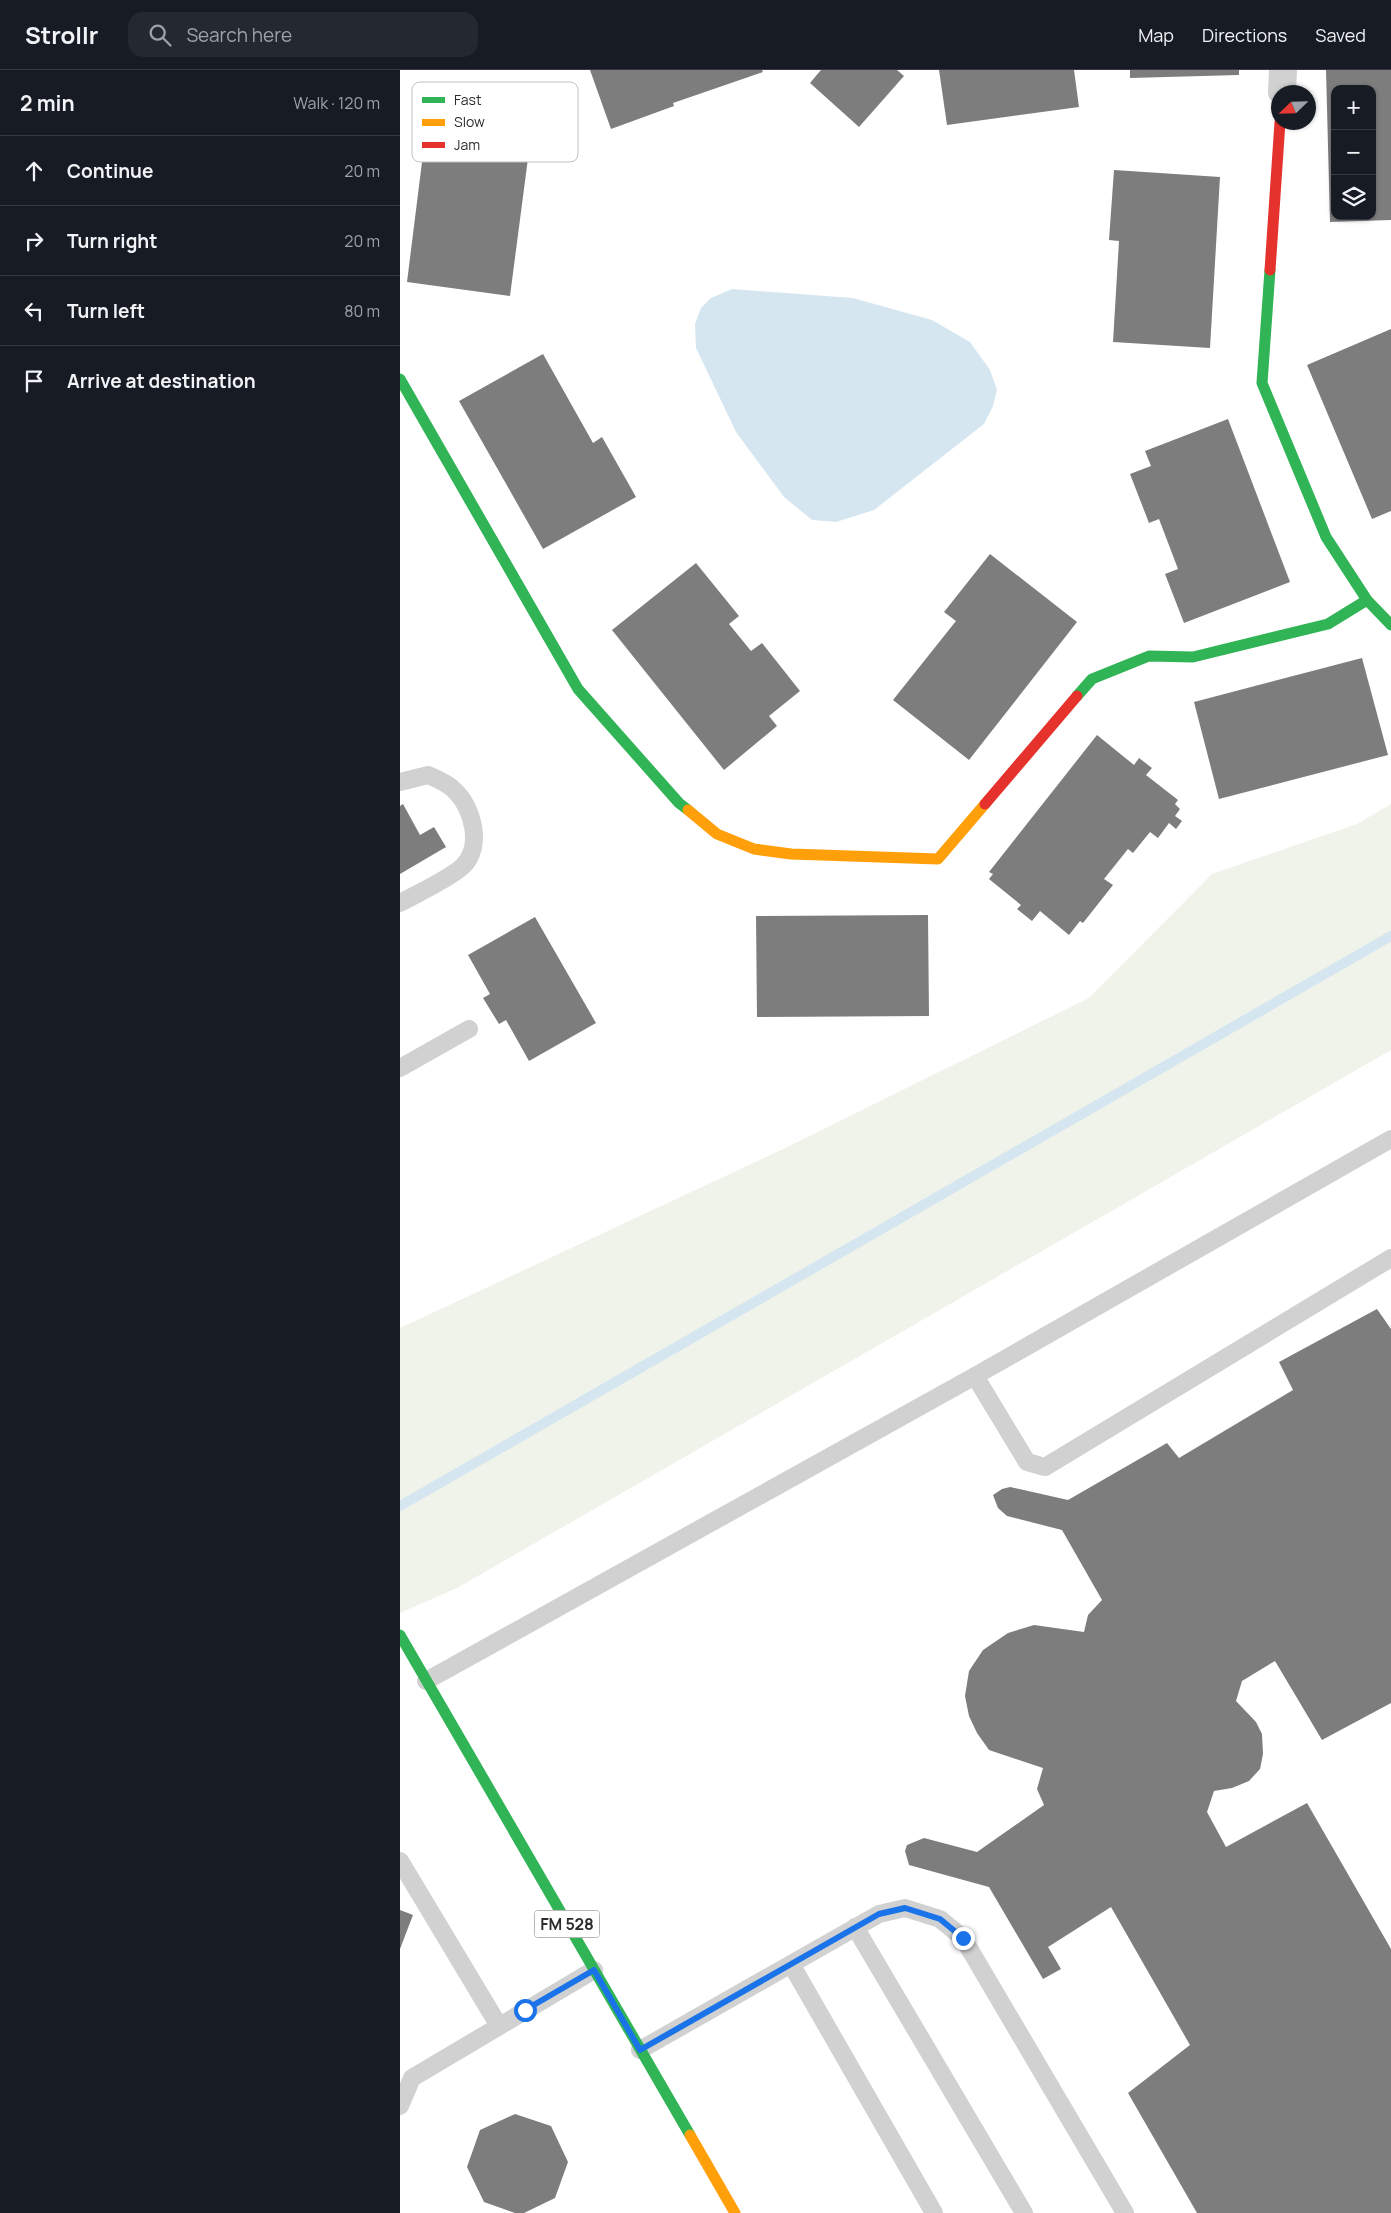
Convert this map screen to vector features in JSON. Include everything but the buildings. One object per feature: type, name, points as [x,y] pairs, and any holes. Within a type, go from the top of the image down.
[{"type":"street","points":[[1282,85],[1283,70]]},
{"type":"street","points":[[1279,130],[1262,383],[1326,538],[1366,600],[1391,626]]},
{"type":"street","points":[[400,379],[578,689],[679,803],[717,834],[754,849],[791,854],[938,859],[1092,679],[1150,656],[1193,657],[1328,624],[1366,600]]},
{"type":"street","name":"FM 528","points":[[400,1635],[406,1660],[426,1681],[735,2213]]},
{"type":"lane","points":[[400,782],[428,775],[456,791],[474,825],[474,843],[471,857],[463,867],[400,903]]},
{"type":"lane","points":[[400,1068],[469,1029]]},
{"type":"lane","points":[[426,1681],[975,1376],[1391,1139]]},
{"type":"lane","points":[[975,1376],[1027,1462],[1045,1467],[1391,1258]]},
{"type":"lane","points":[[400,1861],[499,2026]]},
{"type":"lane","points":[[640,2050],[879,1914],[905,1908],[940,1919],[963,1938],[1125,2213]]},
{"type":"lane","points":[[855,1927],[1024,2213]]},
{"type":"lane","points":[[791,1964],[934,2213]]},
{"type":"lane","points":[[400,2106],[412,2078],[594,1970]]},
{"type":"shaded area","points":[[732,289],[853,298],[932,320],[970,342],[990,370],[997,390],[993,406],[984,424],[874,510],[836,522],[812,520],[784,497],[736,432],[696,348],[695,324],[701,308],[711,298]]},
{"type":"shaded area","points":[[1391,804],[1391,1050],[457,1588],[400,1613],[400,1328],[779,1151],[1089,998],[1212,874],[1357,824]]},
{"type":"waterway","points":[[400,1506],[1391,936]]},
{"type":"traffic: fast","points":[[1270,270],[1262,383],[1326,537],[1367,600],[1391,625]]},
{"type":"traffic: fast","points":[[400,379],[578,689],[679,803],[688,810]]},
{"type":"traffic: fast","points":[[1077,696],[1092,679],[1149,656],[1193,657],[1328,624],[1367,600]]},
{"type":"traffic: fast","points":[[400,1635],[690,2135]]},
{"type":"traffic: slow","points":[[688,810],[717,834],[754,849],[791,854],[938,859],[985,804]]},
{"type":"traffic: slow","points":[[690,2135],[735,2213]]},
{"type":"traffic: jam","points":[[1270,270],[1279,130]]},
{"type":"traffic: jam","points":[[985,804],[1077,696]]},
{"type":"route","points":[[525,2010],[594,1970],[640,2050],[879,1914],[905,1908],[940,1919],[963,1938]]}]
